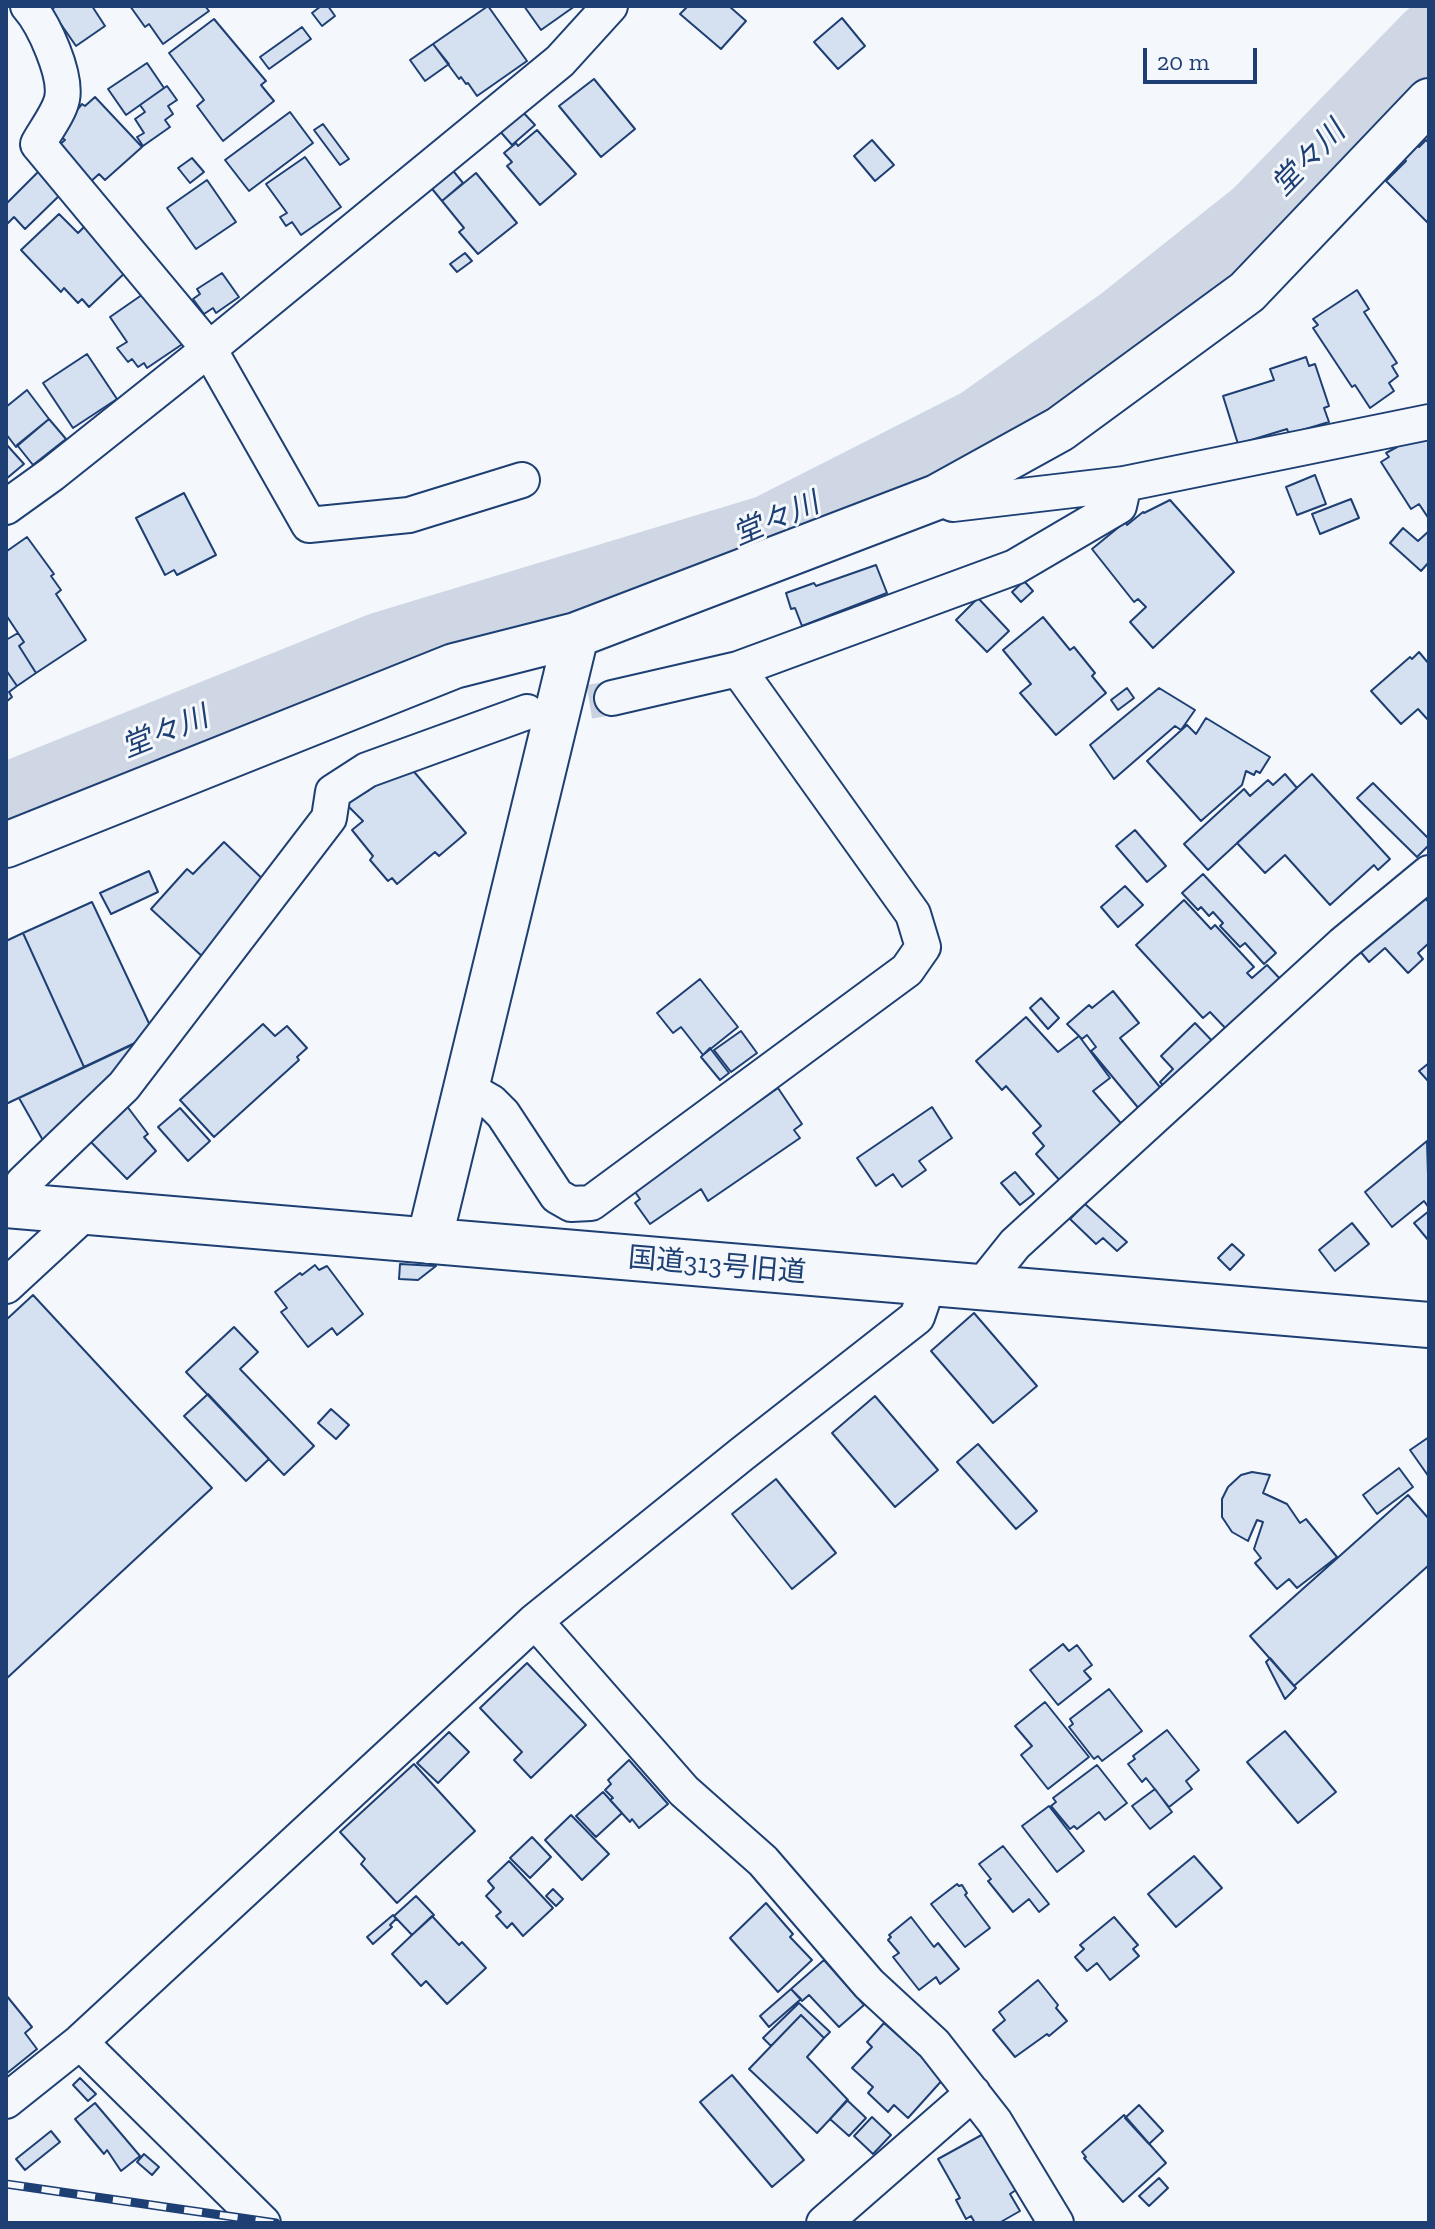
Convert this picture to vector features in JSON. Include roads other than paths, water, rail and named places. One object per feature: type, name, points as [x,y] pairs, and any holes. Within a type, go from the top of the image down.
[{"type":"street","points":[[28,6],[38,17],[56,57],[62,98],[38,144],[209,349],[309,525],[409,515],[522,480]]},
{"type":"street","points":[[6,507],[209,349],[560,61],[610,6]]},
{"type":"street","points":[[6,845],[454,666],[576,635],[937,497],[1060,429],[1247,292],[1429,101]]},
{"type":"street","points":[[937,497],[953,504],[1124,484],[1429,422]]},
{"type":"street","points":[[612,698],[738,669],[1015,567],[1119,506],[1124,484]]},
{"type":"street","points":[[429,1241],[576,635]]},
{"type":"street","points":[[468,1089],[491,1102],[503,1114],[557,1196],[571,1204],[591,1203],[907,970],[923,947],[913,914],[738,669]]},
{"type":"street","points":[[14,1206],[23,1183],[124,1086],[329,818],[333,792],[367,770],[527,712]]},
{"type":"street","points":[[979,1289],[1015,1244],[1343,944],[1429,873]]},
{"type":"street","name":"国道313号旧道","points":[[14,1206],[1429,1325]]},
{"type":"street","points":[[6,1286],[85,1213]]},
{"type":"street","points":[[6,2101],[80,2042],[535,1621],[917,1317],[928,1285]]},
{"type":"street","points":[[535,1621],[684,1791],[763,1861],[869,1984],[934,2044],[995,2122],[1056,2223]]},
{"type":"street","points":[[80,2042],[263,2223]]},
{"type":"street","points":[[824,2223],[973,2093]]},
{"type":"waterway","name":"堂々川","points":[[6,797],[381,646],[768,529],[979,422],[1120,322],[1257,213],[1429,36]]},
{"type":"tunnel","points":[[539,710],[612,698]]},
{"type":"railway","points":[[6,2184],[276,2223]]}]
